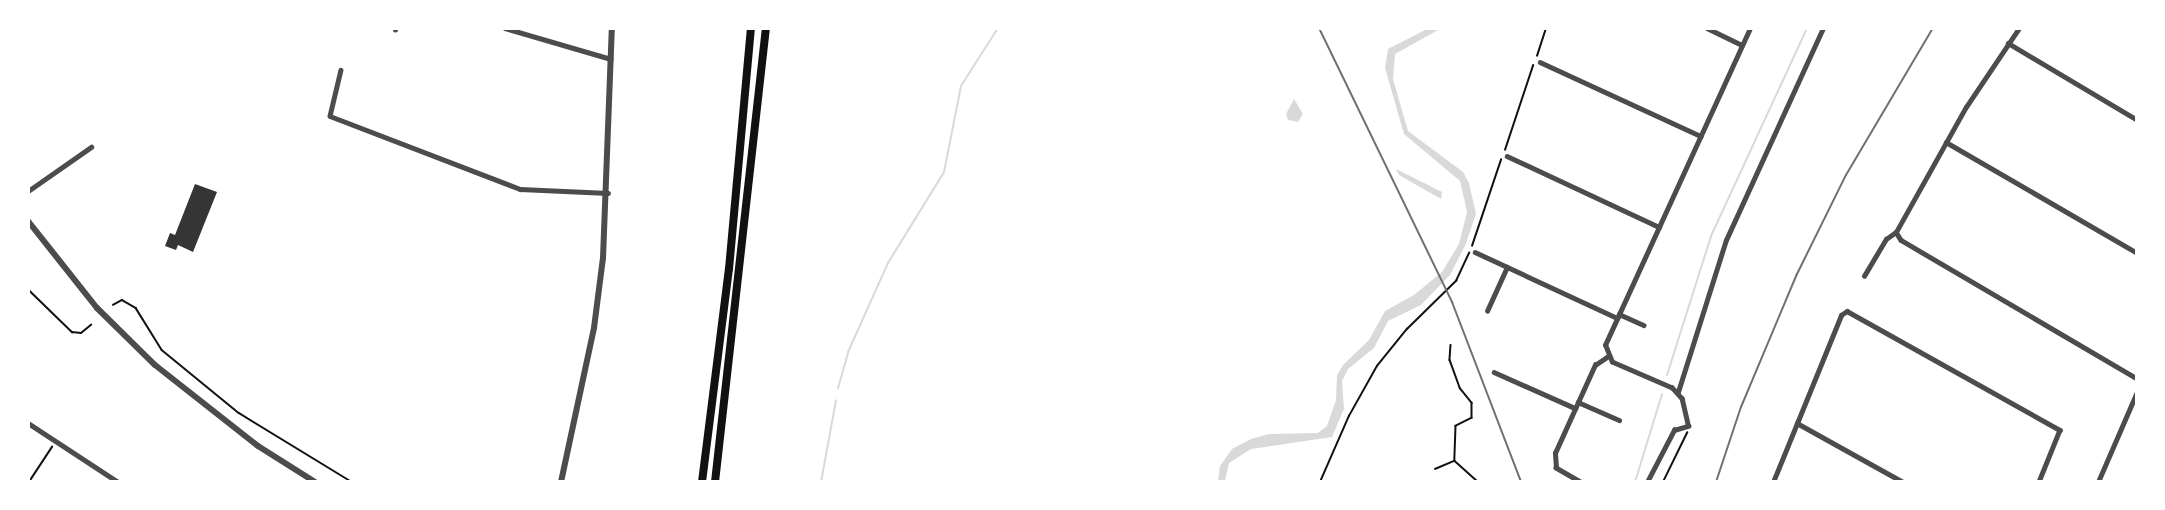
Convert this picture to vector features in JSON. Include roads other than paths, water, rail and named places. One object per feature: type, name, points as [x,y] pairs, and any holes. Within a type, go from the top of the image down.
[{"type":"highway","points":[[702,482],[729,269],[751,28]]},
{"type":"highway","points":[[715,482],[766,28]]},
{"type":"street","points":[[506,28],[611,59]]},
{"type":"street","points":[[561,482],[594,327],[608,193],[612,28]]},
{"type":"street","points":[[1707,28],[1742,45]]},
{"type":"street","points":[[1607,357],[1605,345],[1750,28]]},
{"type":"street","points":[[1647,482],[1674,430],[1688,426],[1678,392],[1725,240],[1823,28]]},
{"type":"street","points":[[1864,276],[1886,239],[1896,232],[1946,142],[2019,28]]},
{"type":"street","points":[[2008,44],[2136,119]]},
{"type":"street","points":[[1540,62],[1701,136]]},
{"type":"street","points":[[341,70],[330,116],[520,189],[608,193]]},
{"type":"street","points":[[1946,142],[2136,252]]},
{"type":"street","points":[[28,191],[91,147]]},
{"type":"street","points":[[1508,156],[1659,227]]},
{"type":"street","points":[[28,221],[97,308],[156,365],[241,434],[315,482]]},
{"type":"street","points":[[1896,232],[1901,240],[2136,378]]},
{"type":"street","points":[[1475,252],[1618,316],[1644,325]]},
{"type":"street","points":[[1487,311],[1507,267]]},
{"type":"street","points":[[1773,482],[1841,315],[1855,312],[2060,430],[2039,482]]},
{"type":"street","points":[[1607,357],[1678,392]]},
{"type":"street","points":[[1580,482],[1561,472],[1554,461],[1595,365],[1607,357]]},
{"type":"street","points":[[1494,372],[1575,408]]},
{"type":"street","points":[[2098,482],[2136,394]]},
{"type":"street","points":[[1578,402],[1619,420]]},
{"type":"street","points":[[28,423],[118,482]]},
{"type":"street","points":[[1797,423],[1903,482]]},
{"type":"waterway","points":[[838,388],[848,352],[888,263],[944,172],[961,86],[998,28]]},
{"type":"waterway","points":[[1667,375],[1711,236],[1807,28]]},
{"type":"waterway","points":[[1635,482],[1662,394]]},
{"type":"waterway","points":[[821,482],[836,400]]},
{"type":"railway","points":[[1319,28],[1452,302],[1521,482]]},
{"type":"railway","points":[[1716,482],[1741,407],[1797,274],[1846,175],[1933,28]]}]
